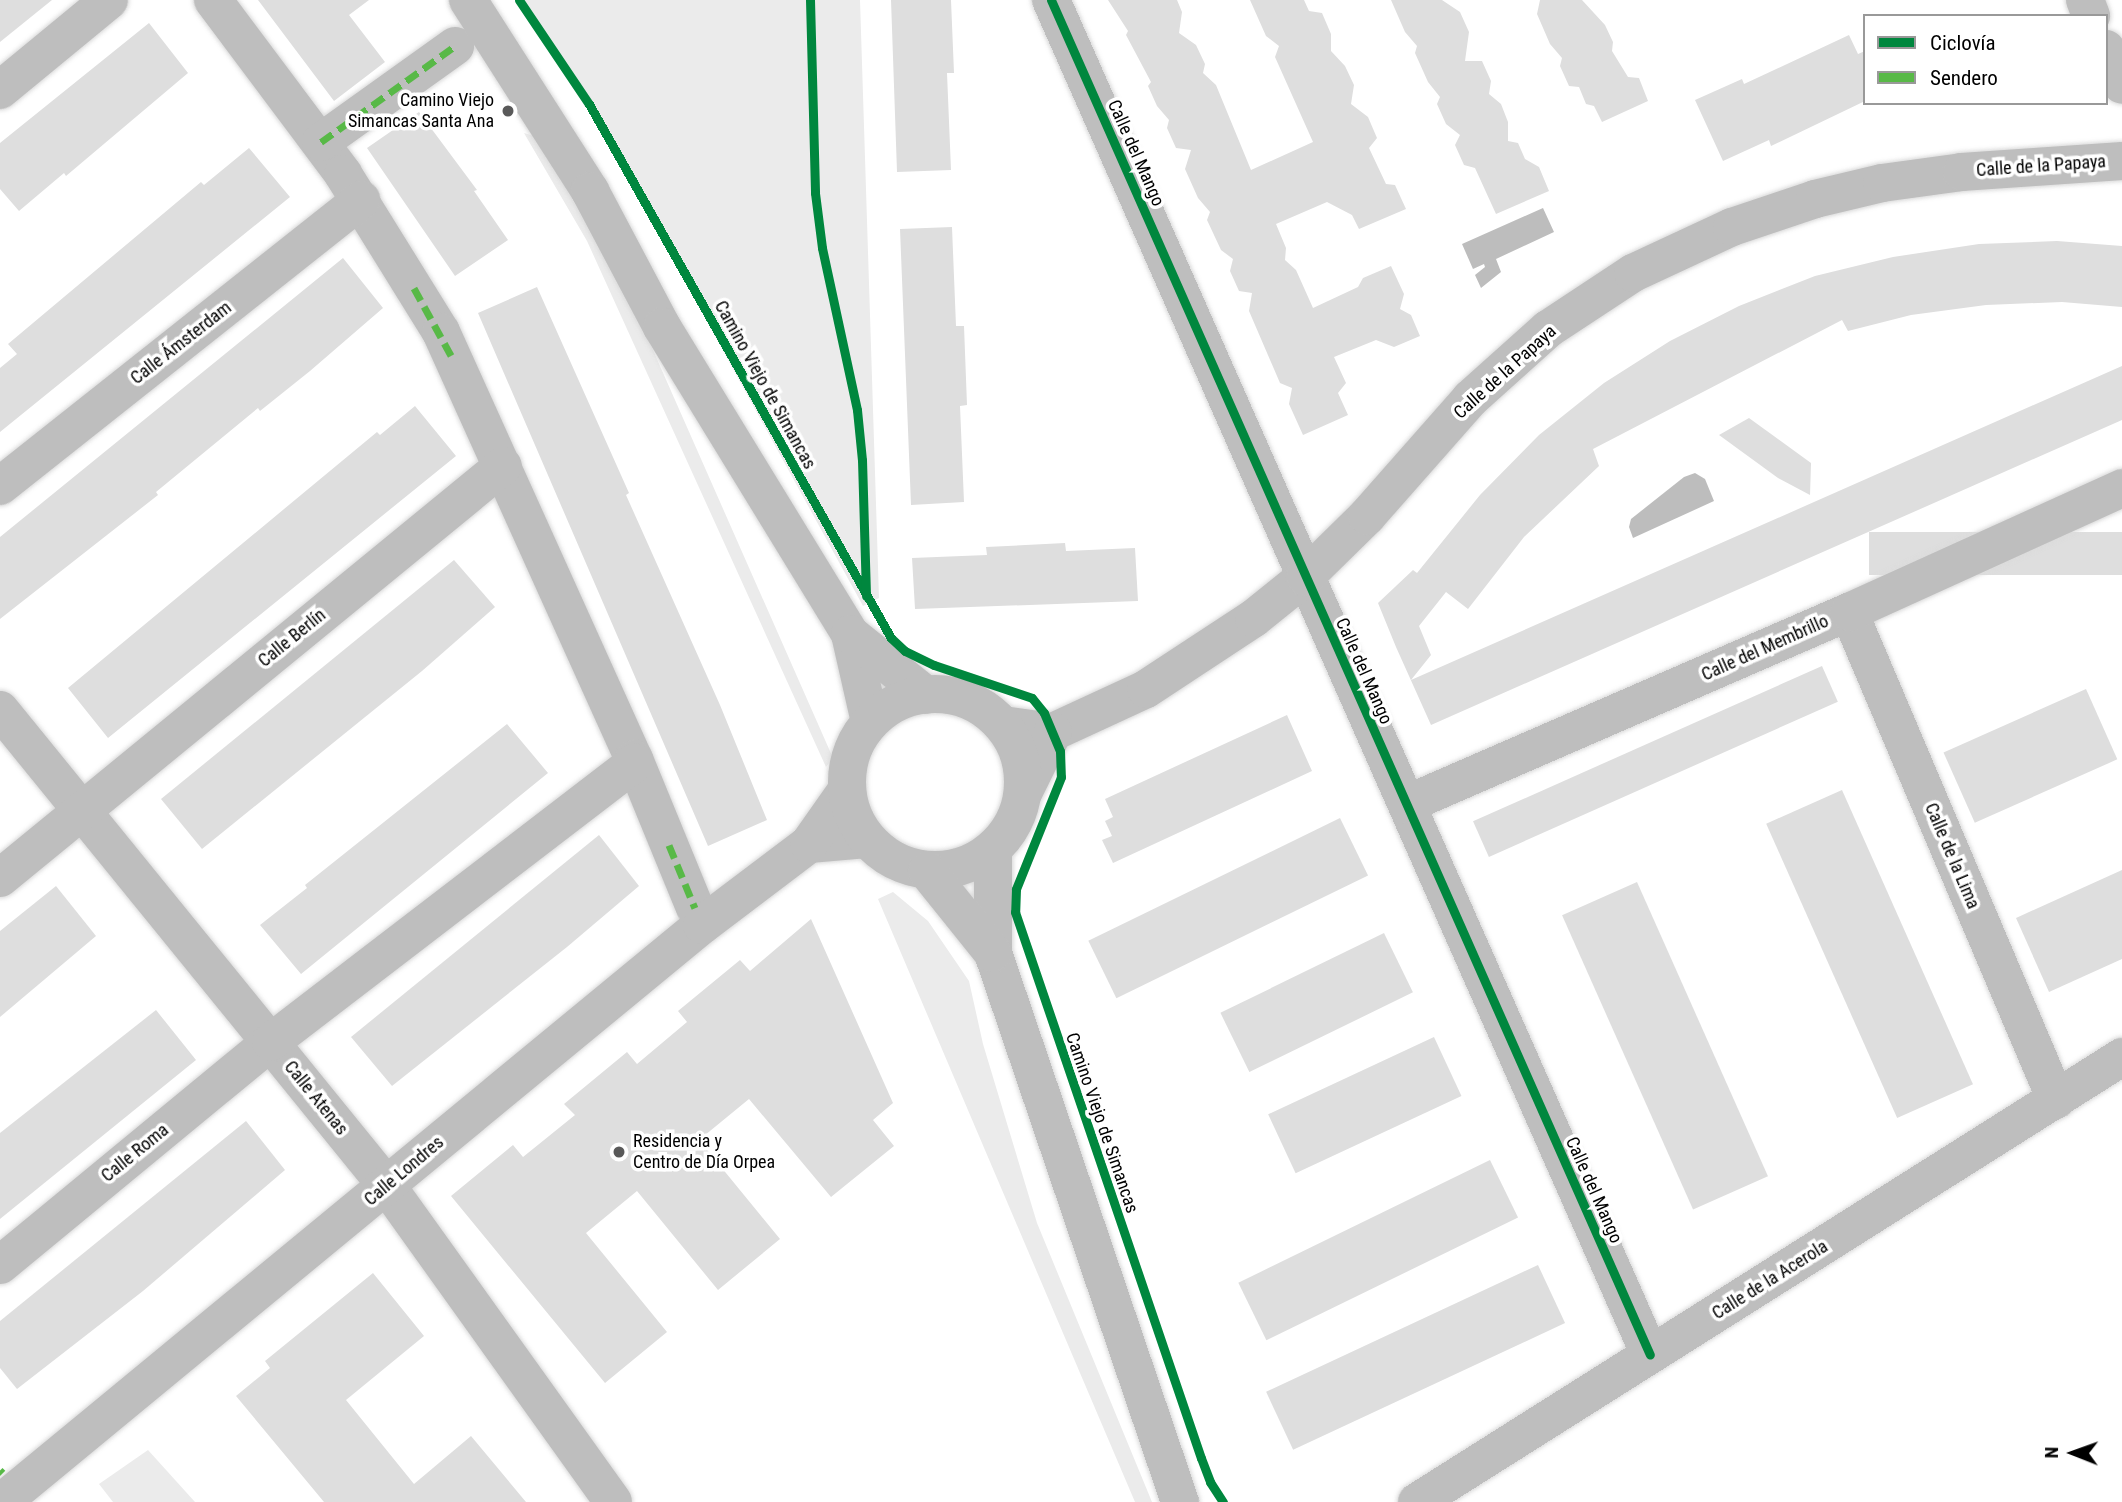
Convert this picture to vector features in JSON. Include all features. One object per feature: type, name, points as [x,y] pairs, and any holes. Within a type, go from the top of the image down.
[{"type":"street","points":[[0,90],[109,0]]},
{"type":"street","points":[[213,0],[321,142],[361,200],[447,346],[635,763],[695,908]]},
{"type":"street","points":[[468,0],[590,191],[662,327],[850,635],[870,722]]},
{"type":"street","name":"Calle del Mango","points":[[1051,0],[1650,1355]]},
{"type":"street","points":[[321,142],[455,46]]},
{"type":"street","points":[[2108,54],[2122,85]]},
{"type":"street","name":"Calle de la Papaya","points":[[1053,733],[1146,689],[1254,618],[1305,577],[1367,516],[1470,399],[1548,329],[1633,273],[1732,227],[1815,199],[1882,183],[1962,172],[2122,160]]},
{"type":"street","name":"Calle Ámsterdam","points":[[0,486],[361,200]]},
{"type":"street","name":"Calle Berlín","points":[[82,811],[503,466]]},
{"type":"street","name":"Calle del Membrillo","points":[[1407,804],[1849,612],[2122,488]]},
{"type":"street","name":"Calle de la Lima","points":[[1849,612],[2056,1100]]},
{"type":"street","points":[[850,635],[926,695]]},
{"type":"street","points":[[1003,725],[1053,733],[1023,793],[1015,821],[993,851],[973,861],[927,871],[890,859],[867,839],[853,816],[847,790],[848,765],[859,738],[870,722],[884,710],[926,695],[949,695],[968,700],[1003,725],[1015,744],[1021,763],[1023,793]]},
{"type":"street","name":"Calle Atenas","points":[[0,710],[387,1186],[613,1502]]},
{"type":"street","points":[[271,1042],[635,763]]},
{"type":"street","name":"Calle Londres","points":[[2,1481],[387,1186],[702,925],[809,844],[847,790]]},
{"type":"street","points":[[0,878],[82,811]]},
{"type":"street","points":[[809,844],[867,839]]},
{"type":"street","points":[[993,851],[993,953],[1180,1502]]},
{"type":"street","points":[[927,871],[993,953]]},
{"type":"street","name":"Calle Roma","points":[[0,1265],[271,1042]]},
{"type":"street","name":"Calle de la Acerola","points":[[1417,1502],[2122,1057]]},
{"type":"shaded area","points":[[516,0],[860,0],[879,598],[863,606],[648,214],[577,91]]},
{"type":"shaded area","points":[[524,133],[544,139],[645,332],[833,758],[826,767],[587,241]]},
{"type":"shaded area","points":[[1543,208],[1554,232],[1496,259],[1501,272],[1481,288],[1475,275],[1485,267],[1484,264],[1473,269],[1462,244]]},
{"type":"shaded area","points":[[1695,473],[1705,479],[1714,501],[1633,538],[1629,527],[1631,519],[1684,477]]},
{"type":"shaded area","points":[[893,892],[928,921],[969,981],[983,1044],[1037,1223],[1152,1502],[1135,1502],[878,899]]},
{"type":"shaded area","points":[[148,1450],[195,1502],[113,1502],[99,1484]]},
{"type":"building","points":[[0,0],[52,0],[0,42]]},
{"type":"building","points":[[258,0],[369,0],[349,15],[385,62],[334,101]]},
{"type":"building","points":[[891,0],[951,0],[954,73],[947,73],[951,170],[897,172]]},
{"type":"building","points":[[1108,0],[1177,0],[1182,12],[1179,33],[1196,45],[1205,64],[1203,73],[1216,85],[1251,170],[1313,142],[1275,57],[1279,46],[1266,36],[1250,0],[1304,0],[1309,11],[1322,13],[1331,34],[1331,51],[1345,66],[1354,85],[1351,104],[1368,117],[1377,138],[1369,148],[1386,184],[1395,185],[1406,209],[1359,229],[1352,215],[1327,202],[1276,224],[1286,248],[1285,260],[1296,270],[1313,308],[1358,287],[1363,278],[1391,266],[1404,294],[1400,309],[1411,315],[1420,336],[1394,347],[1376,340],[1334,357],[1346,383],[1338,393],[1348,415],[1303,435],[1289,404],[1292,388],[1280,383],[1249,311],[1252,293],[1239,291],[1230,271],[1233,259],[1221,250],[1207,220],[1210,212],[1198,198],[1185,169],[1191,150],[1176,148],[1167,128],[1169,120],[1157,106],[1148,86],[1151,82],[1126,35],[1128,31]]},
{"type":"building","points":[[1391,0],[1442,0],[1460,12],[1469,32],[1465,61],[1482,61],[1491,81],[1489,94],[1501,104],[1508,122],[1508,141],[1518,143],[1525,159],[1539,167],[1549,191],[1496,214],[1475,168],[1464,165],[1455,145],[1460,135],[1446,124],[1437,104],[1440,97],[1428,82],[1415,53],[1417,46],[1405,32]]},
{"type":"building","points":[[1540,0],[1582,0],[1605,25],[1613,42],[1612,51],[1628,77],[1639,78],[1648,101],[1602,122],[1594,106],[1586,104],[1579,87],[1569,86],[1560,66],[1562,58],[1550,44],[1537,14]]},
{"type":"building","points":[[149,23],[188,73],[66,176],[64,173],[19,211],[0,189],[0,143]]},
{"type":"building","points":[[1849,35],[1858,54],[1863,52],[1863,102],[1771,146],[1769,140],[1723,161],[1695,100],[1742,79],[1744,84]]},
{"type":"building","points":[[419,112],[477,190],[474,191],[508,240],[455,276],[367,148]]},
{"type":"building","points":[[249,148],[290,197],[0,432],[0,368],[17,354],[8,344],[201,182],[204,185]]},
{"type":"building","points":[[952,227],[956,326],[964,326],[967,405],[960,406],[964,502],[911,505],[900,229]]},
{"type":"building","points":[[2057,241],[2122,246],[2122,307],[2062,302],[1986,305],[1911,315],[1848,331],[1842,320],[1593,449],[1599,466],[1524,537],[1468,609],[1446,592],[1419,626],[1431,655],[1411,680],[2122,366],[2122,420],[1431,725],[1396,647],[1378,603],[1413,570],[1417,573],[1480,495],[1539,435],[1604,383],[1670,341],[1739,306],[1815,276],[1893,257],[1979,244]]},
{"type":"building","points":[[343,258],[383,308],[310,371],[260,411],[258,408],[156,492],[158,495],[0,619],[0,537]]},
{"type":"building","points":[[537,287],[629,493],[626,495],[720,705],[767,820],[708,846],[478,313]]},
{"type":"building","points":[[415,406],[456,456],[108,738],[68,688],[377,432],[380,435]]},
{"type":"building","points":[[1749,418],[1811,463],[1810,495],[1778,478],[1719,435]]},
{"type":"building","points":[[1869,532],[2122,532],[2122,575],[1869,575]]},
{"type":"building","points":[[1065,543],[1066,551],[1135,548],[1138,601],[915,609],[912,558],[987,555],[986,547]]},
{"type":"building","points":[[454,560],[495,607],[422,671],[202,849],[161,799]]},
{"type":"building","points":[[1822,666],[1838,702],[1489,857],[1473,821]]},
{"type":"building","points":[[2086,689],[2117,759],[1975,823],[1943,752]]},
{"type":"building","points":[[1287,715],[1312,771],[1113,863],[1102,840],[1112,836],[1105,821],[1113,817],[1105,799]]},
{"type":"building","points":[[507,724],[548,773],[301,974],[260,925],[307,888],[305,885]]},
{"type":"building","points":[[1842,790],[1973,1084],[1897,1118],[1766,824]]},
{"type":"building","points":[[1340,818],[1368,876],[1116,998],[1088,941]]},
{"type":"building","points":[[599,835],[639,886],[392,1086],[351,1037]]},
{"type":"building","points":[[2122,870],[2122,959],[2049,992],[2016,918]]},
{"type":"building","points":[[1637,882],[1768,1176],[1693,1210],[1562,915]]},
{"type":"building","points":[[56,886],[96,936],[0,1017],[0,931]]},
{"type":"building","name":"Residencia y Centro de Día Orpea","points":[[811,919],[893,1103],[873,1120],[894,1146],[831,1197],[749,1099],[699,1140],[780,1239],[718,1290],[637,1191],[586,1233],[667,1332],[605,1383],[451,1196],[513,1145],[523,1157],[575,1115],[564,1104],[627,1052],[637,1064],[687,1022],[678,1011],[740,960],[750,971]]},
{"type":"building","points":[[1384,933],[1413,992],[1249,1072],[1220,1013]]},
{"type":"building","points":[[156,1010],[196,1060],[0,1219],[0,1133]]},
{"type":"building","points":[[1434,1037],[1461,1096],[1296,1173],[1268,1114]]},
{"type":"building","points":[[246,1121],[285,1170],[143,1291],[17,1389],[0,1368],[0,1321]]},
{"type":"building","points":[[1490,1160],[1518,1218],[1266,1340],[1238,1283]]},
{"type":"building","points":[[1538,1265],[1565,1323],[1293,1450],[1266,1392]]},
{"type":"building","points":[[373,1273],[424,1336],[346,1400],[414,1484],[471,1436],[526,1502],[324,1502],[236,1396],[270,1368],[265,1361]]},
{"type":"marked path","points":[[321,142],[455,46]]},
{"type":"marked path","points":[[414,288],[453,359]]},
{"type":"marked path","points":[[669,845],[695,908]]},
{"type":"marked path","points":[[0,1470],[3,1473]]},
{"type":"cycle path","name":"Camino Viejo de Simancas","points":[[519,0],[589,104],[891,638],[905,651],[934,665],[1032,698],[1044,713],[1060,751],[1061,777],[1016,889],[1015,912],[1201,1458],[1210,1482],[1223,1502]]},
{"type":"cycle path","points":[[810,0],[815,193],[822,248],[857,410],[862,460],[866,596]]},
{"type":"cycle path","points":[[1051,0],[1650,1355]]},
{"type":"place","name":"Camino Viejo Simancas Santa Ana","points":[[508,111]]},
{"type":"place","name":"Residencia y Centro de Día Orpea","points":[[619,1152]]}]
